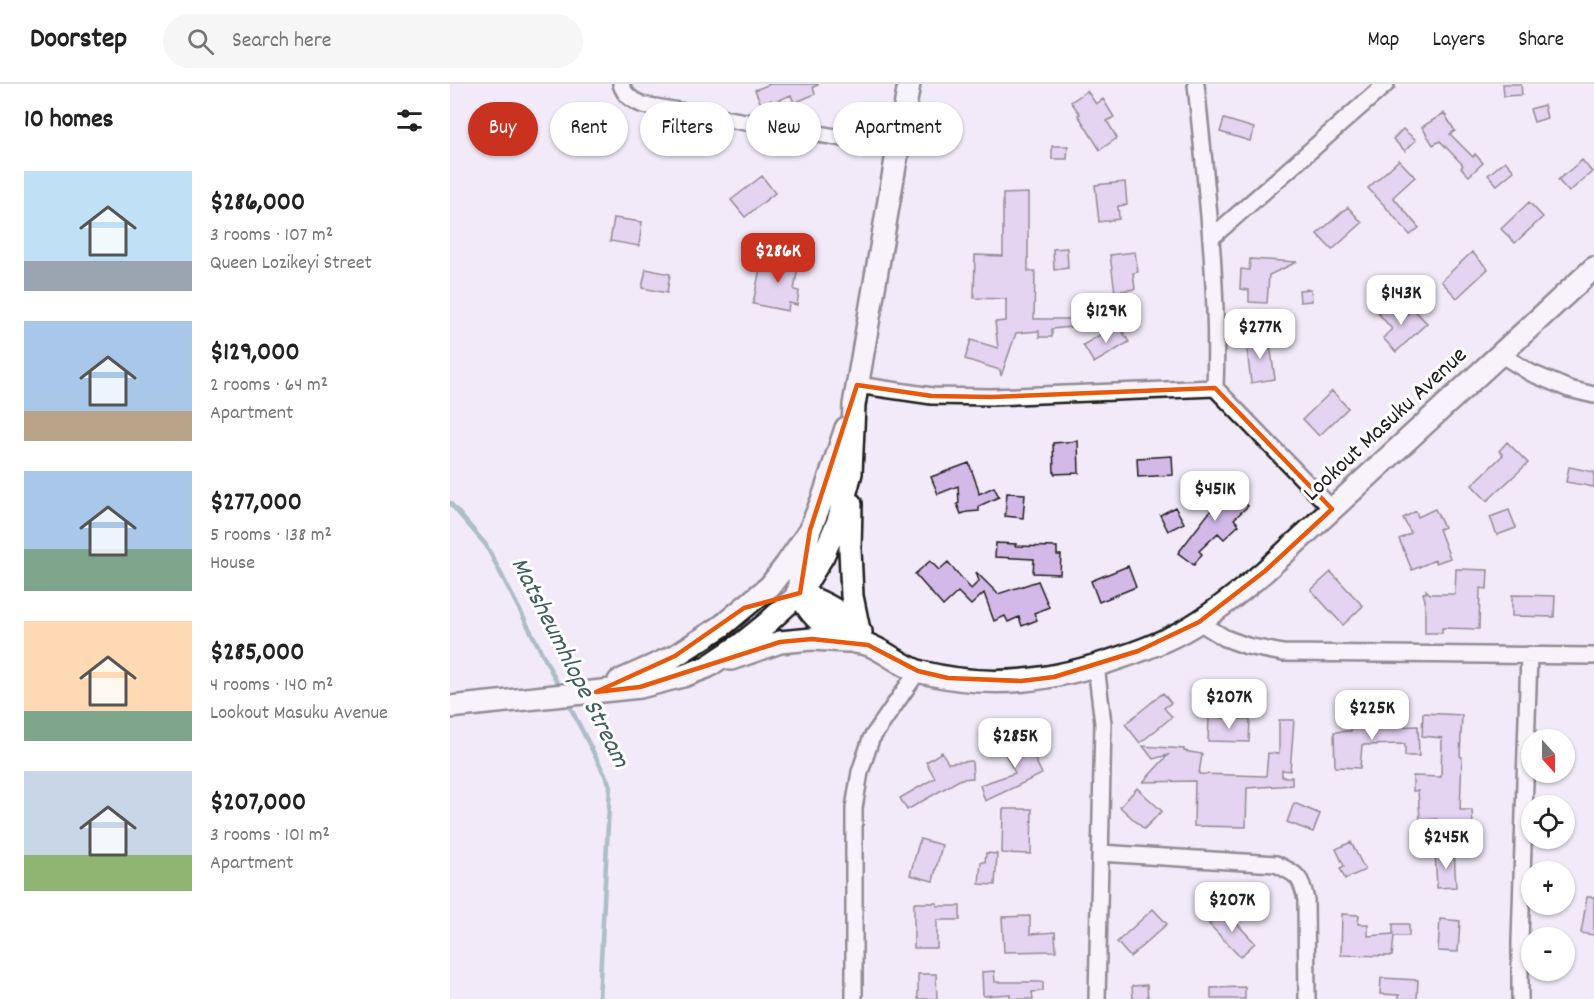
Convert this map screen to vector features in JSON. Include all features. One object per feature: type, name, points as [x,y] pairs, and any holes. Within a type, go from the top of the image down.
[{"type":"main road","points":[[906,102],[909,84]]},
{"type":"main road","points":[[450,707],[640,687],[683,676],[780,642],[859,638],[852,596],[850,561],[855,395],[895,156]]},
{"type":"main road","name":"Lookout Masuku Avenue","points":[[800,593],[816,618],[830,629],[859,638],[918,671],[948,678],[976,681],[1021,681],[1054,676],[1096,666],[1155,644],[1199,622],[1265,571],[1594,268]]},
{"type":"main road","points":[[800,593],[799,580],[810,530],[823,498],[855,395]]},
{"type":"main road","points":[[707,667],[749,638],[800,593],[823,556],[838,521],[851,473]]},
{"type":"main road","points":[[596,692],[675,656],[722,626],[770,586],[810,530]]},
{"type":"main road","points":[[744,608],[800,593]]},
{"type":"street","points":[[621,84],[632,100],[644,105],[833,136]]},
{"type":"street","points":[[1196,84],[1211,238],[1217,350],[1215,388],[1332,509]]},
{"type":"street","points":[[1211,238],[1386,84]]},
{"type":"street","points":[[1500,354],[1531,373],[1569,389],[1594,395]]},
{"type":"street","points":[[855,395],[991,398],[1215,388]]},
{"type":"street","points":[[1199,622],[1225,638],[1247,646],[1283,653],[1594,656]]},
{"type":"street","points":[[1520,999],[1529,655]]},
{"type":"street","points":[[1096,666],[1102,723],[1101,853],[1096,999]]},
{"type":"street","points":[[854,999],[854,808],[860,772],[871,739],[918,671]]},
{"type":"street","points":[[1101,853],[1276,864],[1292,872],[1303,884],[1306,900],[1307,999]]},
{"type":"highlighted area","points":[[857,385],[932,396],[991,397],[1215,388],[1332,509],[1265,571],[1199,622],[1138,651],[1054,677],[1021,681],[948,678],[918,671],[868,645],[812,639],[780,642],[640,687],[596,692],[675,656],[744,608],[800,593],[810,530]]},
{"type":"building","points":[[770,84],[818,84],[813,87],[815,94],[796,102],[794,102],[791,95],[774,102],[771,100],[760,102],[755,90]]},
{"type":"building","points":[[1503,84],[1521,84],[1522,95],[1504,96]]},
{"type":"building","points":[[1087,91],[1096,104],[1103,99],[1114,117],[1107,121],[1117,138],[1100,150],[1071,102]]},
{"type":"building","points":[[1544,105],[1547,118],[1534,122],[1530,109]]},
{"type":"building","points":[[1444,113],[1455,131],[1450,134],[1473,157],[1475,154],[1483,163],[1469,176],[1461,168],[1463,165],[1440,141],[1433,145],[1422,127]]},
{"type":"building","points":[[1224,119],[1254,128],[1250,141],[1220,132]]},
{"type":"building","points":[[1403,129],[1416,140],[1405,151],[1393,139]]},
{"type":"building","points":[[1052,146],[1068,146],[1067,159],[1052,159]]},
{"type":"building","points":[[1399,160],[1415,177],[1393,197],[1419,228],[1410,235],[1368,188]]},
{"type":"building","points":[[1582,160],[1592,172],[1569,192],[1558,180]]},
{"type":"building","points":[[1505,161],[1514,171],[1497,185],[1488,175]]},
{"type":"building","points":[[762,176],[775,193],[745,217],[731,200]]},
{"type":"building","points":[[1125,182],[1127,205],[1118,206],[1119,219],[1099,222],[1095,185]]},
{"type":"building","points":[[1028,193],[1028,271],[1035,271],[1034,319],[1071,319],[1071,327],[1052,329],[1052,337],[1039,337],[1039,331],[1016,333],[1001,376],[1000,370],[965,359],[971,340],[998,348],[995,322],[1006,321],[1006,299],[974,298],[975,255],[1003,256],[1003,194]]},
{"type":"building","points":[[1529,202],[1543,217],[1515,243],[1501,229]]},
{"type":"building","points":[[1348,207],[1362,223],[1332,250],[1317,234]]},
{"type":"building","points":[[614,218],[642,222],[639,246],[610,241]]},
{"type":"building","points":[[1067,248],[1068,268],[1054,270],[1053,249]]},
{"type":"building","points":[[1135,252],[1138,272],[1133,273],[1135,289],[1115,292],[1110,255]]},
{"type":"building","points":[[1472,252],[1488,269],[1457,298],[1441,281]]},
{"type":"building","points":[[783,253],[800,256],[794,290],[799,291],[797,305],[789,303],[788,311],[753,304],[761,263],[780,267]]},
{"type":"building","points":[[1250,259],[1297,262],[1269,275],[1267,303],[1249,302],[1249,290],[1240,289],[1241,269],[1249,270]]},
{"type":"building","points":[[646,269],[670,274],[667,293],[642,288]]},
{"type":"building","points":[[1311,289],[1312,301],[1300,302],[1299,290]]},
{"type":"building","points":[[1392,302],[1404,317],[1413,309],[1427,323],[1396,352],[1383,338],[1392,329],[1378,313]]},
{"type":"building","points":[[1118,324],[1129,342],[1094,363],[1083,345]]},
{"type":"building","points":[[1269,338],[1275,379],[1251,383],[1246,341]]},
{"type":"building","points":[[1332,391],[1348,408],[1319,436],[1303,419]]},
{"type":"building","points":[[1078,441],[1079,473],[1054,474],[1053,443]]},
{"type":"building","points":[[1507,442],[1528,463],[1487,501],[1472,485],[1503,455],[1499,451]]},
{"type":"building","points":[[1172,456],[1173,475],[1138,477],[1137,458]]},
{"type":"building","points":[[969,463],[979,494],[994,487],[999,497],[979,506],[979,511],[961,514],[957,504],[959,503],[958,486],[938,494],[931,477]]},
{"type":"building","points":[[1569,467],[1594,472],[1594,487],[1566,482]]},
{"type":"building","points":[[1222,478],[1248,506],[1234,519],[1239,525],[1224,539],[1218,533],[1199,551],[1202,554],[1194,565],[1178,553],[1222,496],[1213,486]]},
{"type":"building","points":[[1007,493],[1025,494],[1023,518],[1005,516]]},
{"type":"building","points":[[1175,507],[1184,523],[1168,531],[1160,515]]},
{"type":"building","points":[[1435,509],[1444,527],[1439,529],[1450,558],[1436,563],[1435,560],[1412,570],[1399,539],[1411,533],[1403,518],[1416,511],[1418,517]]},
{"type":"building","points":[[1509,510],[1516,528],[1497,535],[1490,517]]},
{"type":"building","points":[[996,543],[1057,547],[1057,555],[1061,555],[1060,574],[1033,573],[1034,559],[995,557]]},
{"type":"building","points":[[930,561],[939,570],[948,562],[971,589],[979,581],[976,572],[998,594],[1038,581],[1049,607],[1034,613],[1037,620],[1022,626],[1019,617],[1008,622],[1005,616],[994,621],[984,593],[971,605],[958,592],[943,606],[915,574]]},
{"type":"building","points":[[1128,566],[1136,587],[1099,602],[1091,581]]},
{"type":"building","points":[[1456,569],[1488,570],[1487,589],[1480,588],[1479,629],[1442,628],[1442,633],[1425,633],[1423,593],[1426,593],[1426,590],[1430,594],[1455,594]]},
{"type":"building","points":[[1331,572],[1363,606],[1343,625],[1311,590]]},
{"type":"building","points":[[1512,595],[1555,596],[1554,617],[1512,616]]},
{"type":"building","points":[[1163,693],[1171,703],[1164,708],[1172,717],[1140,743],[1125,724]]},
{"type":"building","points":[[1423,713],[1462,715],[1460,810],[1472,810],[1473,826],[1455,826],[1455,823],[1437,825],[1437,819],[1420,820],[1418,791],[1413,791],[1413,776],[1441,777],[1442,738],[1422,736]]},
{"type":"building","points":[[1209,717],[1250,719],[1249,742],[1208,741]]},
{"type":"building","points":[[1279,720],[1294,720],[1290,771],[1282,770],[1282,777],[1292,777],[1292,785],[1247,788],[1246,827],[1194,826],[1195,781],[1143,782],[1168,755],[1153,759],[1143,746],[1184,749],[1184,751],[1202,754],[1199,774],[1266,776],[1268,753],[1279,754]]},
{"type":"building","points":[[1390,721],[1390,727],[1418,726],[1419,756],[1405,756],[1405,744],[1362,745],[1360,768],[1335,767],[1334,732],[1351,731],[1351,722]]},
{"type":"building","points":[[1030,736],[1038,752],[1033,755],[1042,774],[985,801],[980,785],[1015,773],[1003,749]]},
{"type":"building","points":[[942,752],[948,763],[972,761],[973,778],[961,779],[907,810],[900,798],[935,778],[926,762]]},
{"type":"building","points":[[1137,788],[1162,811],[1144,829],[1120,807]]},
{"type":"building","points":[[1294,803],[1320,814],[1313,832],[1287,822]]},
{"type":"building","points":[[1003,809],[1032,809],[1031,854],[1002,853]]},
{"type":"building","points":[[920,839],[942,845],[933,881],[910,875]]},
{"type":"building","points":[[1351,842],[1365,870],[1345,879],[1340,868],[1344,866],[1336,849]]},
{"type":"building","points":[[1454,851],[1456,887],[1437,888],[1435,852]]},
{"type":"building","points":[[986,853],[997,854],[995,885],[979,884],[981,862],[985,862]]},
{"type":"building","points":[[1587,897],[1594,897],[1594,935],[1581,933]]},
{"type":"building","points":[[914,903],[960,906],[960,920],[937,920],[937,948],[914,948]]},
{"type":"building","points":[[1153,909],[1167,924],[1130,957],[1117,942]]},
{"type":"building","points":[[1224,910],[1255,943],[1240,957],[1209,924]]},
{"type":"building","points":[[1342,914],[1359,915],[1358,924],[1368,924],[1368,936],[1393,934],[1393,924],[1409,924],[1409,936],[1394,936],[1392,956],[1341,955]]},
{"type":"building","points":[[1030,916],[1030,934],[1055,932],[1056,951],[1004,952],[1002,917]]},
{"type":"building","points":[[1440,919],[1460,921],[1458,952],[1438,951]]},
{"type":"building","points":[[994,971],[995,982],[1043,982],[1043,991],[1032,992],[1033,999],[1010,999],[1010,994],[983,996],[982,972]]},
{"type":"building","points":[[918,974],[936,974],[937,999],[918,999]]},
{"type":"building","points":[[1381,978],[1418,980],[1417,999],[1399,999],[1399,995],[1380,994]]},
{"type":"building","points":[[1147,985],[1148,999],[1133,999],[1132,986]]},
{"type":"building","points":[[1245,987],[1245,999],[1211,999],[1211,988]]},
{"type":"waterway","name":"Matsheumhlope Stream","points":[[450,503],[486,545],[561,690]]},
{"type":"waterway","name":"Matsheumhlope Stream","points":[[567,701],[610,785],[599,999]]}]
